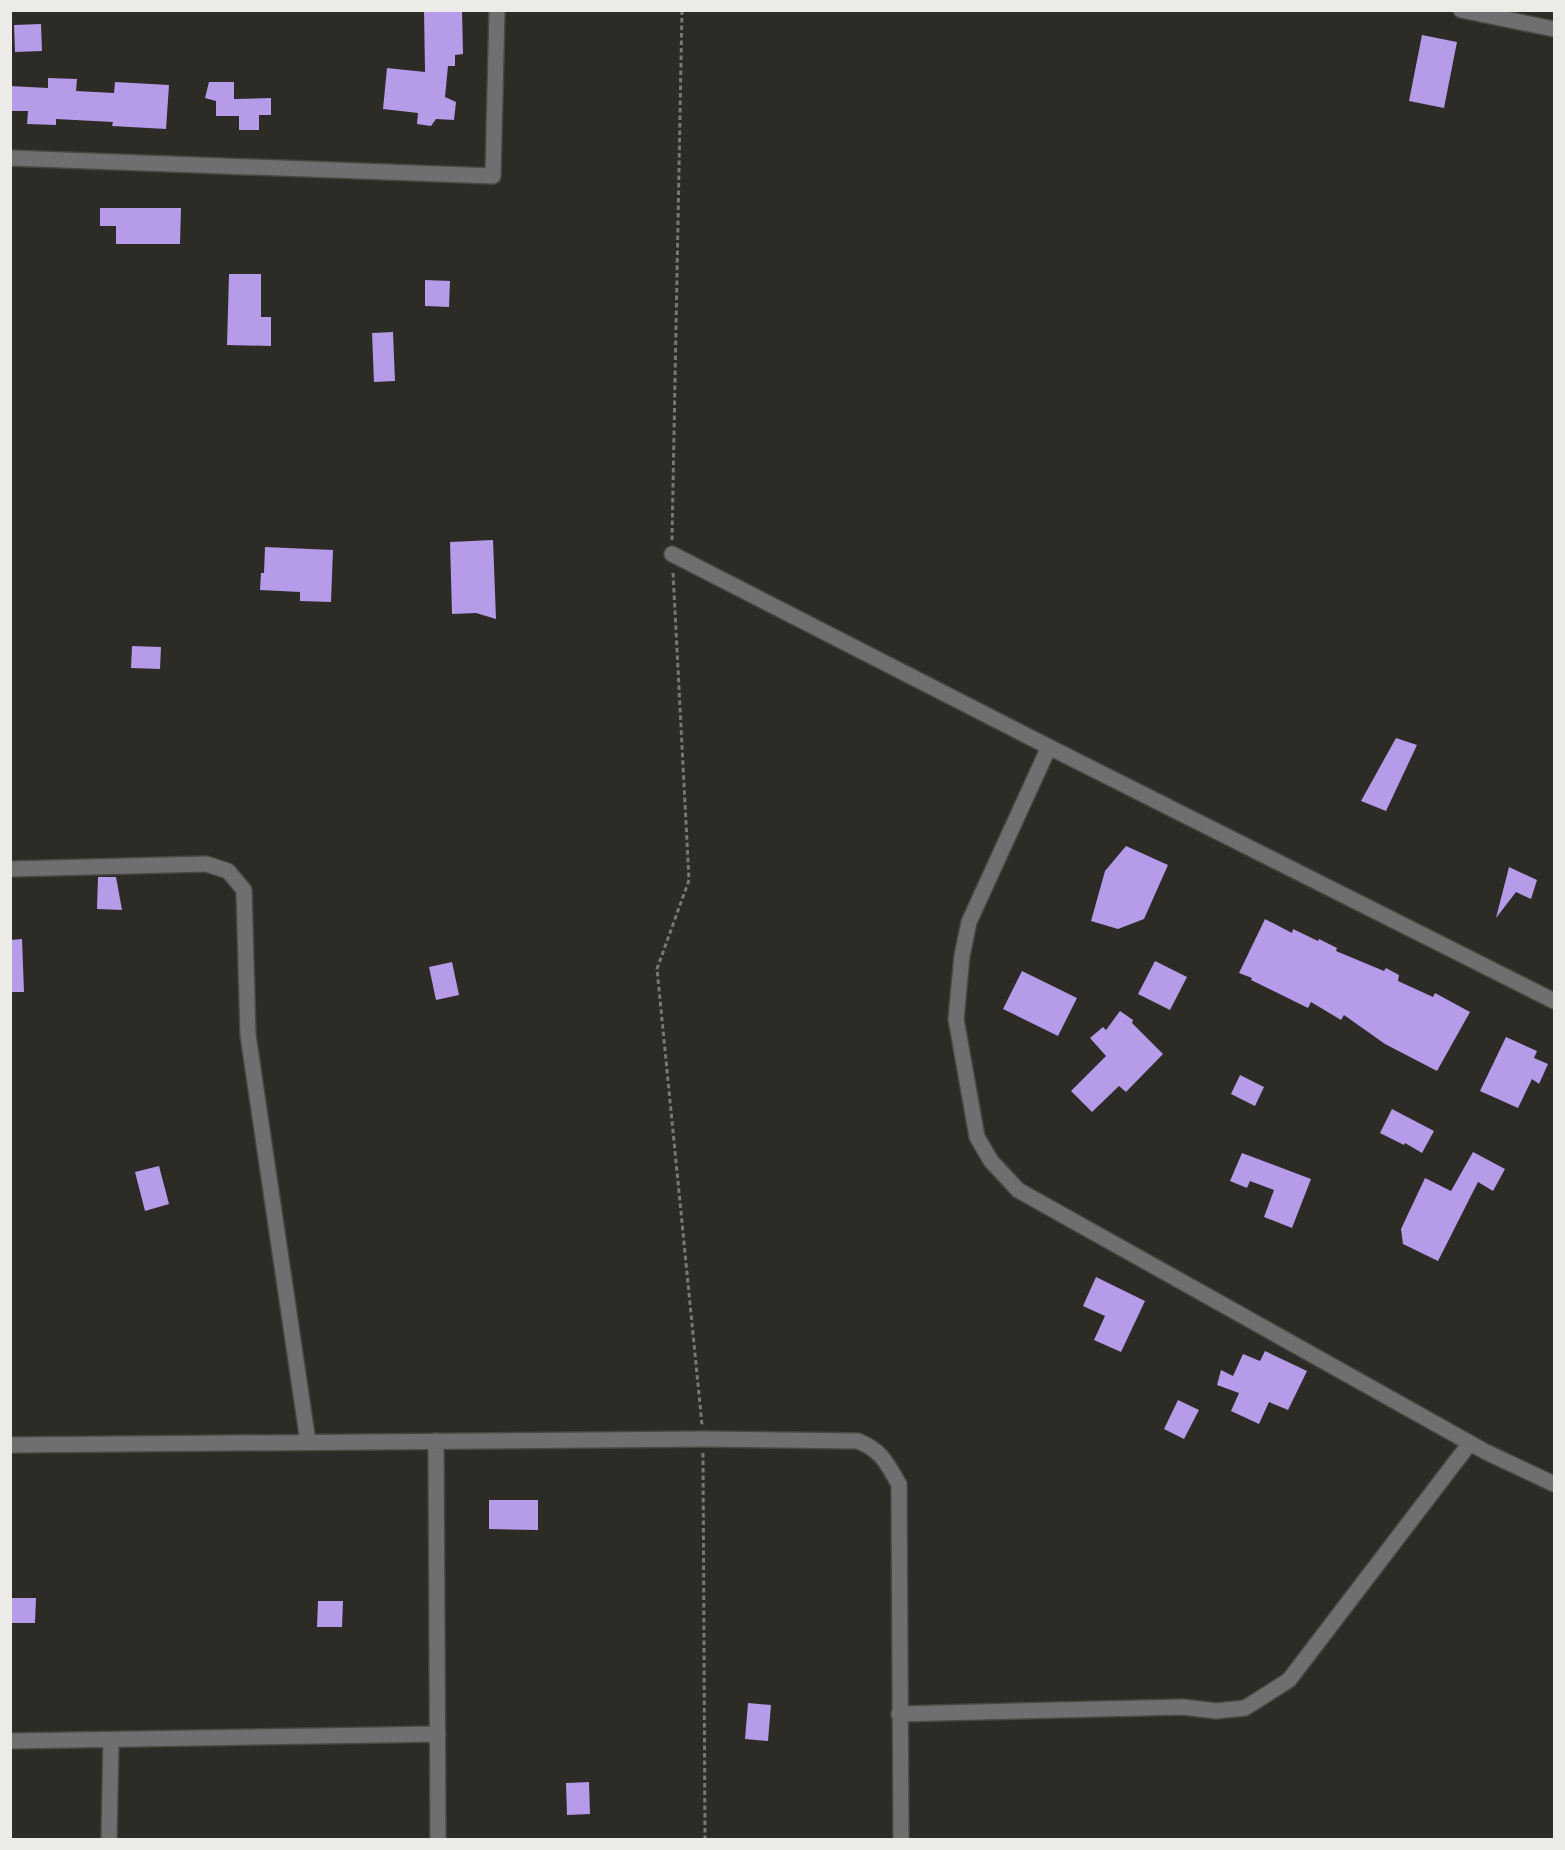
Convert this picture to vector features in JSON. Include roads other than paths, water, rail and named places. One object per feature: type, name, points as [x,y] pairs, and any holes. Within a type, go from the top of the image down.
[{"type":"street","points":[[10,158],[493,176],[497,10]]},
{"type":"street","points":[[1461,10],[1548,28],[1544,10]]},
{"type":"street","points":[[672,554],[1554,1001]]},
{"type":"street","points":[[1049,747],[969,922],[962,956],[956,1019],[977,1137],[991,1161],[1018,1190],[1470,1443],[1554,1484]]},
{"type":"street","points":[[10,869],[206,864],[228,871],[244,890],[248,1035],[308,1442]]},
{"type":"street","points":[[10,1445],[703,1439],[858,1441],[874,1448],[899,1484],[901,1839]]},
{"type":"street","points":[[436,1441],[438,1839]]},
{"type":"street","points":[[899,1714],[1183,1707],[1216,1711],[1245,1708],[1289,1680],[1470,1443]]},
{"type":"street","points":[[10,1741],[438,1734]]},
{"type":"street","points":[[109,1839],[111,1740]]}]
